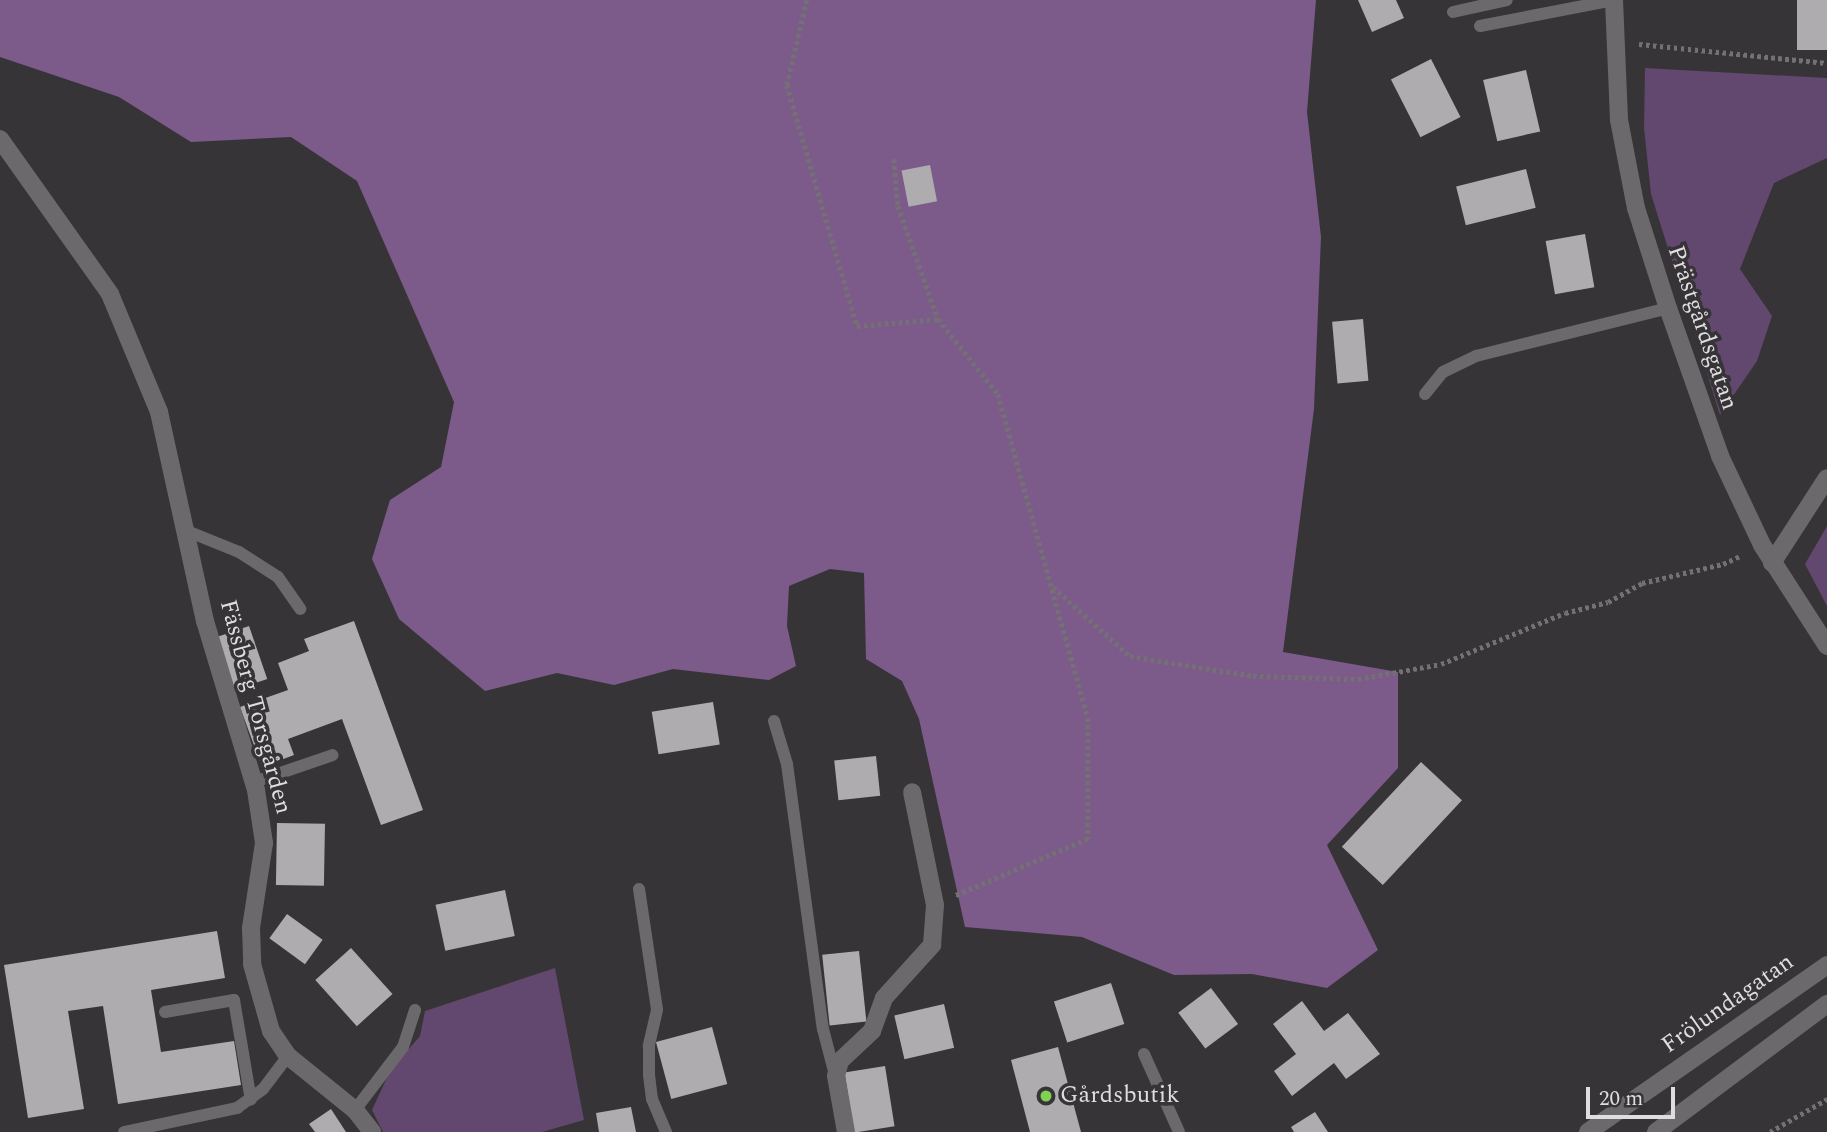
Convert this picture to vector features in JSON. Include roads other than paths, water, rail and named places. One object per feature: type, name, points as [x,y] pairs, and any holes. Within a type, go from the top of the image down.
[{"type":"street","name":"Prästgårdsgatan","points":[[1614,0],[1614,42],[1627,163],[1668,308],[1720,456],[1772,563],[1827,646]]},
{"type":"street","name":"Fässberg Torsgården","points":[[0,139],[76,241],[127,327],[159,412],[205,621],[254,782],[264,842],[251,928],[252,964],[271,1031],[288,1056],[355,1110],[372,1132]]},
{"type":"street","points":[[1772,563],[1827,478]]},
{"type":"street","points":[[846,1132],[835,1076],[840,1061],[872,1031],[884,998],[932,946],[935,905],[912,792]]},
{"type":"street","name":"Frölundagatan","points":[[1588,1132],[1827,965]]},
{"type":"street","points":[[1656,1132],[1827,1004]]},
{"type":"lane","points":[[1452,12],[1507,0]]},
{"type":"lane","points":[[1480,26],[1614,0]]},
{"type":"lane","points":[[1425,394],[1443,372],[1476,355],[1668,308]]},
{"type":"lane","points":[[187,531],[239,552],[278,577],[300,610]]},
{"type":"lane","points":[[774,721],[787,764],[823,1029],[835,1076]]},
{"type":"lane","points":[[254,782],[333,755]]},
{"type":"lane","points":[[639,889],[657,1010],[649,1046],[651,1087],[667,1132]]},
{"type":"lane","points":[[165,1012],[234,1000],[251,1100]]},
{"type":"lane","points":[[355,1110],[403,1047],[415,1010]]},
{"type":"lane","points":[[1144,1054],[1179,1132]]},
{"type":"lane","points":[[124,1132],[190,1121],[251,1100],[288,1056]]},
{"type":"place","name":"Gårdsbutik","points":[[1046,1096]]}]
